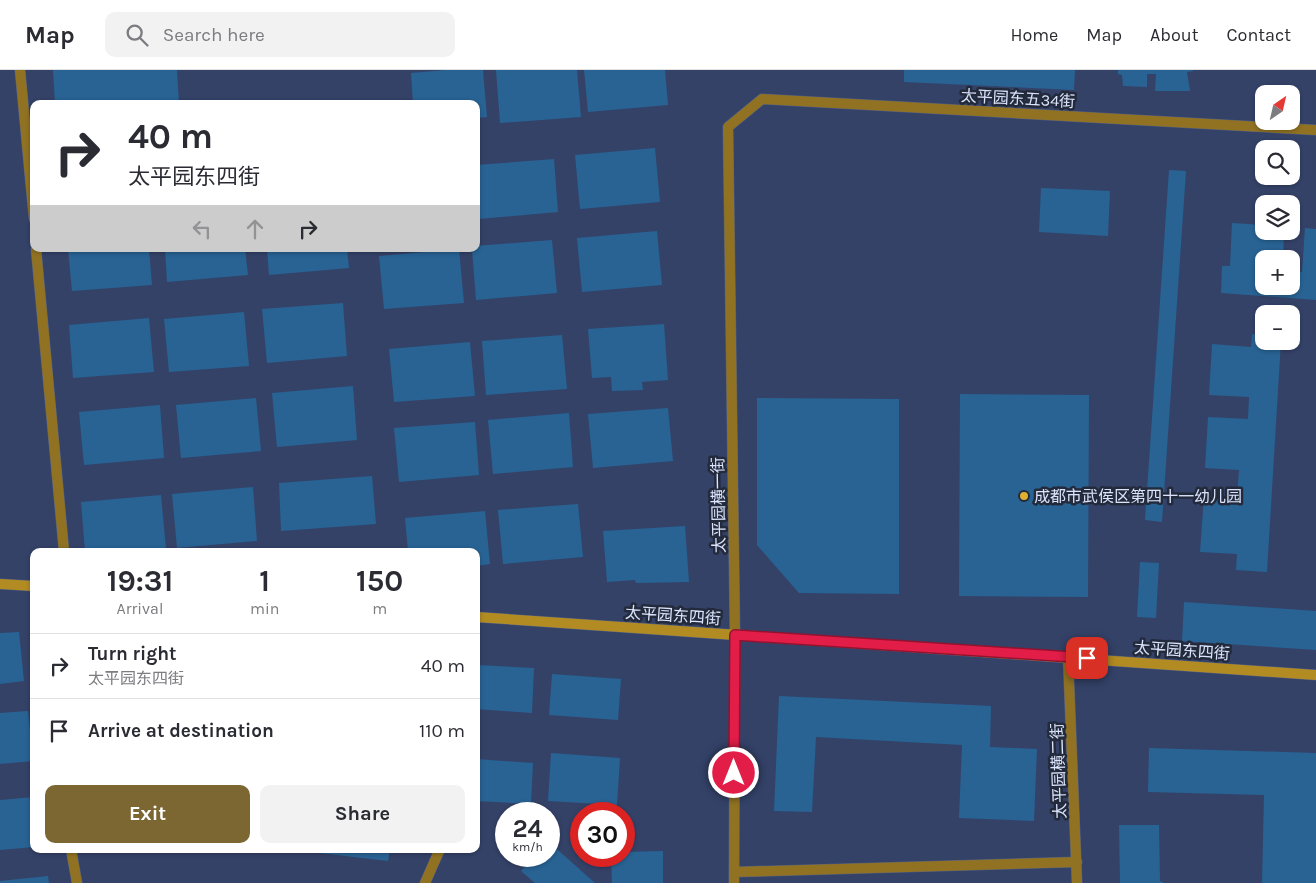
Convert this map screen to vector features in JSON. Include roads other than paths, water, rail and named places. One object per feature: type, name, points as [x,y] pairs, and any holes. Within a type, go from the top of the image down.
[{"type":"street","points":[[20,70],[30,176]]},
{"type":"street","name":"太平园东五34街","points":[[728,127],[762,99],[1316,130]]},
{"type":"street","name":"太平园横一街","points":[[728,127],[735,635],[734,883]]},
{"type":"street","points":[[36,252],[64,548]]},
{"type":"street","points":[[0,584],[30,586]]},
{"type":"street","name":"太平园东四街","points":[[480,617],[1316,675]]},
{"type":"street","name":"太平园横二街","points":[[1068,657],[1078,883]]},
{"type":"street","points":[[72,853],[77,883]]},
{"type":"street","points":[[425,883],[438,853]]},
{"type":"street","points":[[734,872],[1076,862]]},
{"type":"place","name":"成都市武侯区第四十一幼儿园","points":[[1024,496]]}]
